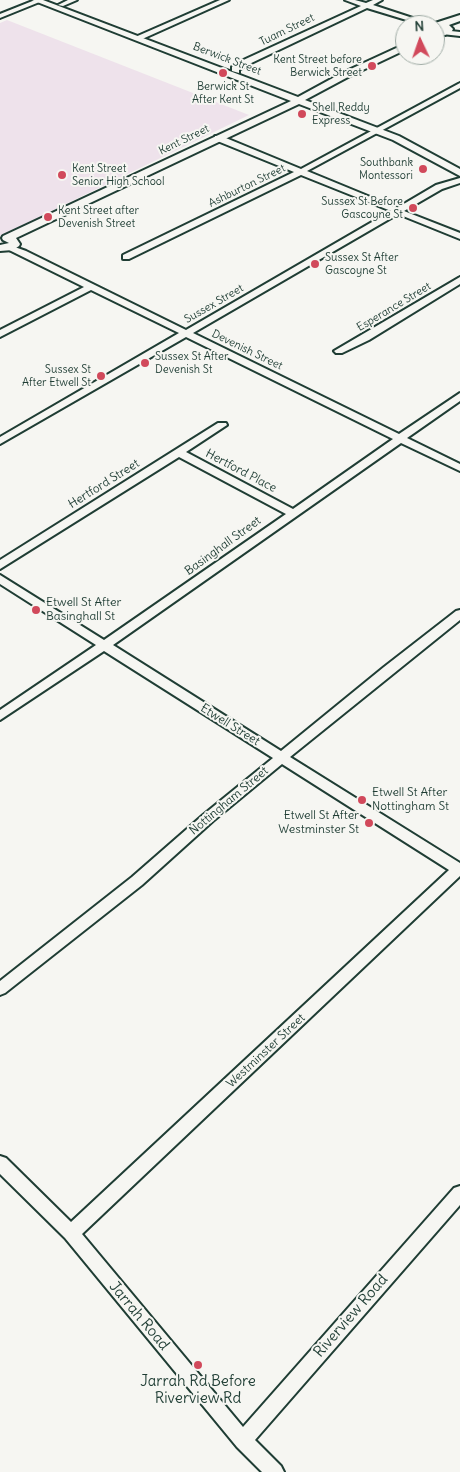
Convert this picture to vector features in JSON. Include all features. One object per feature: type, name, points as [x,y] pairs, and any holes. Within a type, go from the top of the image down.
[{"type":"main road","name":"Berwick Street","points":[[41,0],[61,5],[140,37],[239,68],[300,98]]},
{"type":"main road","name":"Berwick Street","points":[[41,0],[379,128],[459,171]]},
{"type":"main road","points":[[445,26],[460,19]]},
{"type":"main road","name":"Kent Street","points":[[7,243],[30,228],[395,52]]},
{"type":"street","points":[[0,16],[41,0]]},
{"type":"street","points":[[61,5],[74,0]]},
{"type":"street","points":[[140,37],[226,0]]},
{"type":"street","points":[[348,0],[395,15]]},
{"type":"street","name":"Tuam Street","points":[[239,68],[379,0]]},
{"type":"street","points":[[445,30],[460,32]]},
{"type":"street","name":"Ashburton Street","points":[[126,257],[302,171],[460,85]]},
{"type":"street","points":[[218,138],[460,236]]},
{"type":"street","name":"Sussex Street","points":[[0,441],[439,187],[459,171]]},
{"type":"street","name":"Devenish Street","points":[[7,243],[90,287],[460,468]]},
{"type":"street","name":"Esperance Street","points":[[339,351],[366,338],[460,280]]},
{"type":"street","points":[[0,334],[90,287]]},
{"type":"street","name":"Basinghall Street","points":[[0,716],[103,644],[190,587],[398,438],[460,396]]},
{"type":"street","name":"Hertford Street","points":[[0,565],[222,425]]},
{"type":"street","name":"Hertford Place","points":[[178,452],[293,513]]},
{"type":"street","name":"Etwell Street","points":[[0,579],[459,870]]},
{"type":"street","name":"Nottingham Street","points":[[0,989],[137,881],[203,822],[460,614]]},
{"type":"street","name":"Westminster Street","points":[[71,1233],[459,870]]},
{"type":"street","name":"Jarrah Road","points":[[0,1163],[71,1233],[243,1441],[274,1472]]},
{"type":"street","name":"Riverview Road","points":[[243,1441],[460,1192]]},
{"type":"shaded area","name":"Kent Street Senior High School","points":[[7,20],[249,115],[0,236],[0,23]]},
{"type":"place","name":"Kent Street before Berwick Street","points":[[372,66]]},
{"type":"place","name":"Berwick St After Kent St","points":[[223,73]]},
{"type":"place","name":"Shell Reddy Express","points":[[302,114]]},
{"type":"place","name":"Southbank Montessori","points":[[423,169]]},
{"type":"place","name":"Kent Street Senior High School","points":[[62,175]]},
{"type":"place","name":"Sussex St Before Gascoyne St","points":[[413,208]]},
{"type":"place","name":"Kent Street after Devenish Street","points":[[48,217]]},
{"type":"place","name":"Sussex St After Gascoyne St","points":[[315,264]]},
{"type":"place","name":"Sussex St After Devenish St","points":[[145,363]]},
{"type":"place","name":"Sussex St After Etwell St","points":[[101,376]]},
{"type":"place","name":"Etwell St After Basinghall St","points":[[36,610]]},
{"type":"place","name":"Etwell St After Nottingham St","points":[[362,800]]},
{"type":"place","name":"Etwell St After Westminster St","points":[[369,823]]},
{"type":"place","name":"Jarrah Rd Before Riverview Rd","points":[[198,1365]]}]
